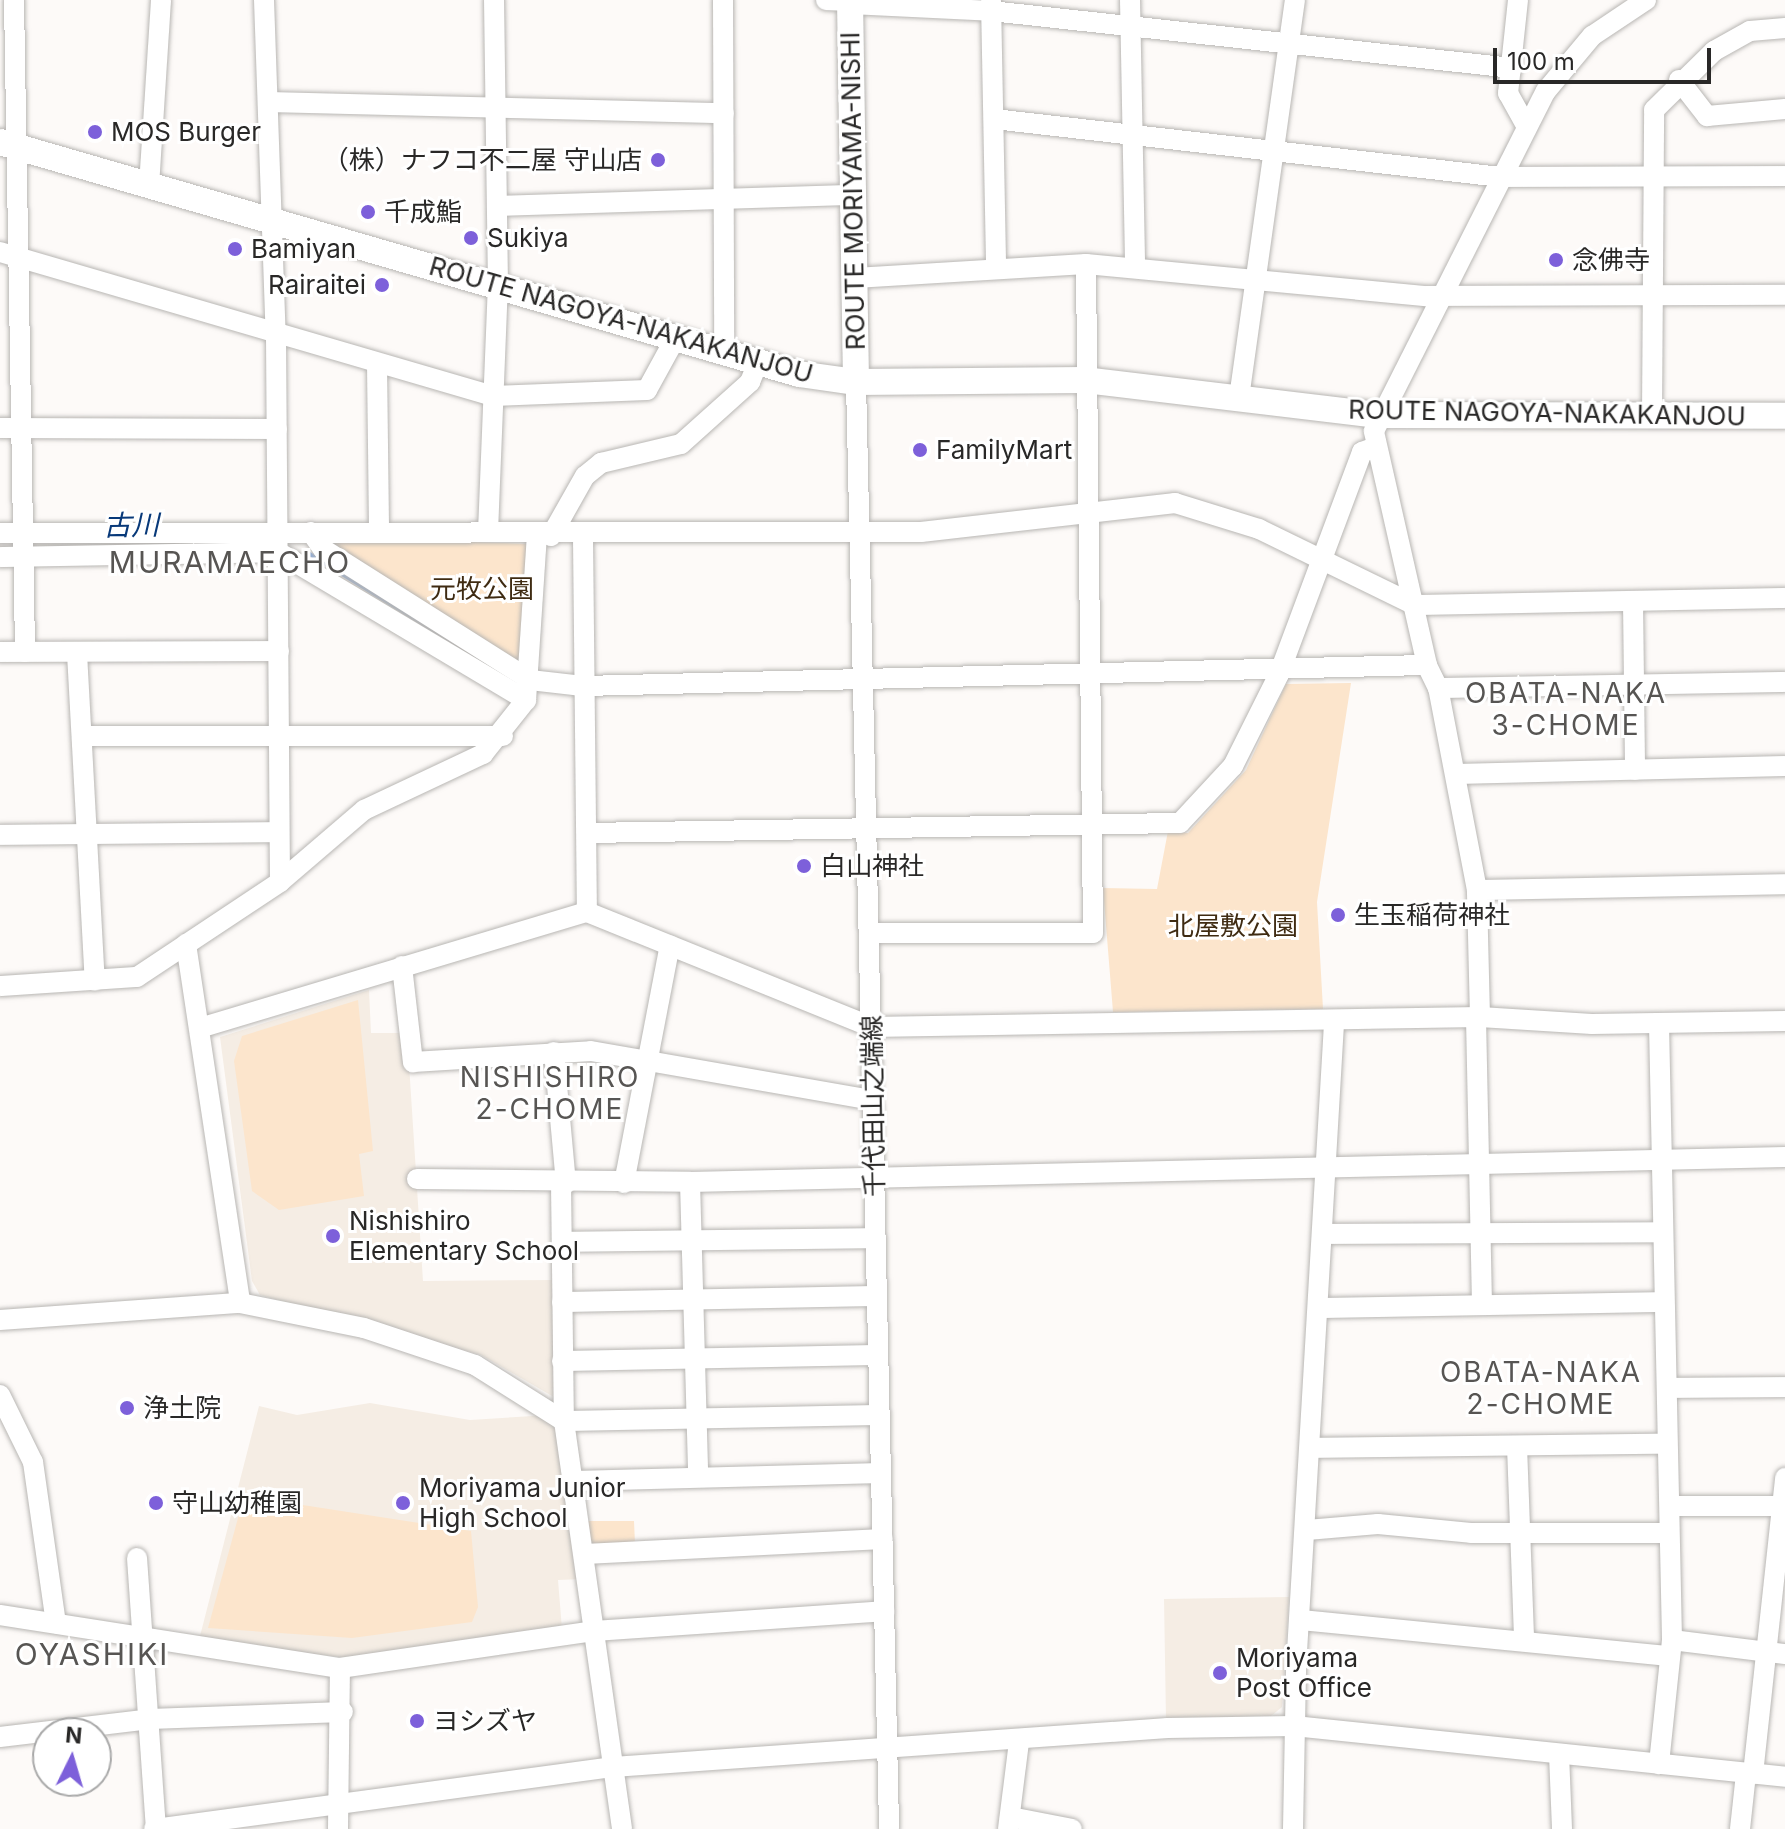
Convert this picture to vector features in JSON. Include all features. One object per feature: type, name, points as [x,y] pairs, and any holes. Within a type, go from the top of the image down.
[{"type":"main road","name":"ROUTE MORIYAMA-NISHI","points":[[844,1],[854,195],[856,382]]},
{"type":"main road","name":"ROUTE NAGOYA-NAKAKANJOU","points":[[5,143],[758,362],[856,382],[1084,380],[1378,415],[1785,416]]},
{"type":"street","points":[[14,0],[5,143],[21,259],[23,427],[13,545],[25,652]]},
{"type":"street","points":[[149,186],[161,0]]},
{"type":"street","points":[[264,0],[276,337],[280,882]]},
{"type":"street","points":[[488,532],[498,285],[498,107],[494,0]]},
{"type":"street","points":[[723,0],[724,352]]},
{"type":"street","points":[[1130,0],[1135,267]]},
{"type":"street","points":[[1239,398],[1279,151],[1295,0]]},
{"type":"street","points":[[1518,0],[1508,93],[1526,126]]},
{"type":"street","points":[[1482,1301],[1476,1163],[1477,890],[1438,688],[1427,665],[1376,447],[1378,415],[1526,126],[1567,62],[1626,6],[1646,0]]},
{"type":"street","points":[[844,1],[991,6],[1130,27],[1512,68]]},
{"type":"street","points":[[991,6],[996,269]]},
{"type":"street","points":[[1652,416],[1654,110],[1679,80],[1750,31],[1785,28]]},
{"type":"street","points":[[1679,80],[1707,116],[1785,109]]},
{"type":"street","points":[[268,102],[724,113]]},
{"type":"street","points":[[994,119],[1501,177],[1785,176]]},
{"type":"street","points":[[498,206],[854,195]]},
{"type":"street","points":[[0,252],[276,337],[493,396],[647,390],[676,337]]},
{"type":"street","points":[[869,933],[1093,933],[1084,380],[1086,264]]},
{"type":"street","points":[[855,278],[1086,264],[1257,277],[1440,296],[1785,295]]},
{"type":"street","points":[[0,986],[137,977],[280,882],[364,810],[483,754],[503,736],[528,690],[544,536],[585,476],[601,463],[681,444],[750,382],[758,362]]},
{"type":"street","points":[[377,364],[379,530]]},
{"type":"street","name":"千代田山之端線","points":[[856,382],[889,1829]]},
{"type":"street","points":[[0,428],[277,429]]},
{"type":"street","points":[[587,833],[1090,819],[1180,823],[1233,766],[1279,674],[1362,452],[1376,447]]},
{"type":"street","points":[[13,545],[278,530],[488,532],[583,538],[860,533],[1175,503],[1218,512],[1415,605],[1785,598]]},
{"type":"street","points":[[311,532],[323,549],[528,690]]},
{"type":"street","points":[[583,538],[587,912]]},
{"type":"street","points":[[13,545],[278,552],[528,690],[1089,672],[1279,674],[1427,665]]},
{"type":"street","points":[[1633,601],[1635,770]]},
{"type":"street","points":[[0,652],[279,651]]},
{"type":"street","points":[[77,653],[95,981]]},
{"type":"street","points":[[1438,688],[1785,682]]},
{"type":"street","points":[[82,736],[503,736]]},
{"type":"street","points":[[1456,774],[1785,766]]},
{"type":"street","points":[[0,835],[279,832]]},
{"type":"street","points":[[1477,890],[1785,884]]},
{"type":"street","points":[[203,1027],[587,912],[871,1027],[1334,1024],[1478,1017],[1659,1024],[1785,1021]]},
{"type":"street","points":[[186,944],[203,1027],[240,1303]]},
{"type":"street","points":[[624,1183],[670,945]]},
{"type":"street","points":[[402,966],[413,1062],[554,1052],[646,1062],[872,1100]]},
{"type":"street","points":[[1293,1829],[1294,1726],[1313,1448],[1334,1024]]},
{"type":"street","points":[[1659,1024],[1660,1302],[1668,1388],[1665,1444],[1671,1506],[1668,1533],[1670,1648],[1659,1764]]},
{"type":"street","points":[[554,1052],[564,1183],[564,1421],[575,1481],[622,1829]]},
{"type":"street","points":[[417,1179],[690,1182],[1785,1157]]},
{"type":"street","points":[[690,1182],[698,1475]]},
{"type":"street","points":[[1323,1234],[1660,1232]]},
{"type":"street","points":[[562,1242],[876,1238]]},
{"type":"street","points":[[562,1302],[877,1296]]},
{"type":"street","points":[[1319,1308],[1482,1301],[1660,1302]]},
{"type":"street","points":[[0,1320],[240,1303],[364,1328],[475,1365],[564,1421],[880,1415]]},
{"type":"street","points":[[562,1361],[878,1355]]},
{"type":"street","points":[[1668,1388],[1785,1387]]},
{"type":"street","points":[[0,1395],[33,1462],[56,1623]]},
{"type":"street","points":[[1313,1448],[1665,1444]]},
{"type":"street","points":[[1517,1446],[1524,1532],[1524,1641]]},
{"type":"street","points":[[575,1481],[698,1475],[881,1473]]},
{"type":"street","points":[[1740,1829],[1776,1654],[1785,1478]]},
{"type":"street","points":[[1671,1506],[1784,1506]]},
{"type":"street","points":[[1307,1530],[1378,1524],[1524,1532],[1668,1533]]},
{"type":"street","points":[[585,1554],[883,1539]]},
{"type":"street","points":[[137,1558],[156,1829],[613,1767],[1294,1726],[1785,1777]]},
{"type":"street","points":[[0,1615],[340,1668],[593,1631],[884,1611]]},
{"type":"street","points":[[1301,1620],[1524,1641],[1776,1654]]},
{"type":"street","points":[[338,1829],[343,1712],[340,1668]]},
{"type":"street","points":[[0,1737],[150,1719],[343,1712]]},
{"type":"street","points":[[1019,1742],[1009,1823],[1072,1829]]},
{"type":"street","points":[[1559,1754],[1562,1829]]},
{"type":"shaded area","name":"Nishishiro Elementary School","points":[[369,990],[371,1033],[407,1033],[423,1281],[557,1280],[559,1400],[481,1355],[260,1295],[252,1281],[220,1037]]},
{"type":"shaded area","name":"Moriyama Junior High School","points":[[370,1403],[470,1420],[549,1415],[562,1427],[583,1579],[558,1580],[562,1629],[347,1658],[199,1640],[259,1406],[297,1415]]},
{"type":"shaded area","points":[[1289,1597],[1282,1707],[1271,1716],[1166,1720],[1164,1599]]},
{"type":"green space","name":"元牧公園","points":[[334,538],[532,544],[526,666],[329,543]]},
{"type":"green space","name":"北屋敷公園","points":[[1351,683],[1317,902],[1323,1009],[1113,1012],[1103,888],[1157,889],[1168,831],[1188,833],[1246,770],[1286,684]]},
{"type":"green space","points":[[358,1000],[373,1151],[359,1154],[364,1196],[279,1210],[252,1191],[234,1061],[242,1036]]},
{"type":"green space","points":[[244,1496],[471,1531],[478,1607],[472,1622],[352,1638],[208,1628]]},
{"type":"green space","points":[[588,1521],[634,1521],[635,1544],[592,1547]]},
{"type":"waterway","name":"古川","points":[[308,553],[467,651]]},
{"type":"place","name":"MOS Burger","points":[[95,132]]},
{"type":"place","name":"（株）ナフコ不二屋 守山店","points":[[658,160]]},
{"type":"place","name":"千成鮨","points":[[368,212]]},
{"type":"place","name":"Sukiya","points":[[471,238]]},
{"type":"place","name":"Bamiyan","points":[[235,249]]},
{"type":"place","name":"念佛寺","points":[[1556,260]]},
{"type":"place","name":"Rairaitei","points":[[382,285]]},
{"type":"place","name":"FamilyMart","points":[[920,450]]},
{"type":"place","name":"白山神社","points":[[804,866]]},
{"type":"place","name":"生玉稲荷神社","points":[[1338,915]]},
{"type":"place","name":"Nishishiro Elementary School","points":[[333,1236]]},
{"type":"place","name":"浄土院","points":[[127,1408]]},
{"type":"place","name":"守山幼稚園","points":[[156,1503]]},
{"type":"place","name":"Moriyama Junior High School","points":[[403,1503]]},
{"type":"place","name":"Moriyama Post Office","points":[[1220,1673]]},
{"type":"place","name":"ヨシズヤ","points":[[417,1721]]},
{"type":"district","name":"MURAMAECHO","points":[[230,562]]},
{"type":"district","name":"OBATA-NAKA 3-CHOME","points":[[1566,709]]},
{"type":"district","name":"NISHISHIRO 2-CHOME","points":[[550,1093]]},
{"type":"district","name":"OBATA-NAKA 2-CHOME","points":[[1541,1388]]},
{"type":"district","name":"OYASHIKI","points":[[92,1654]]}]
